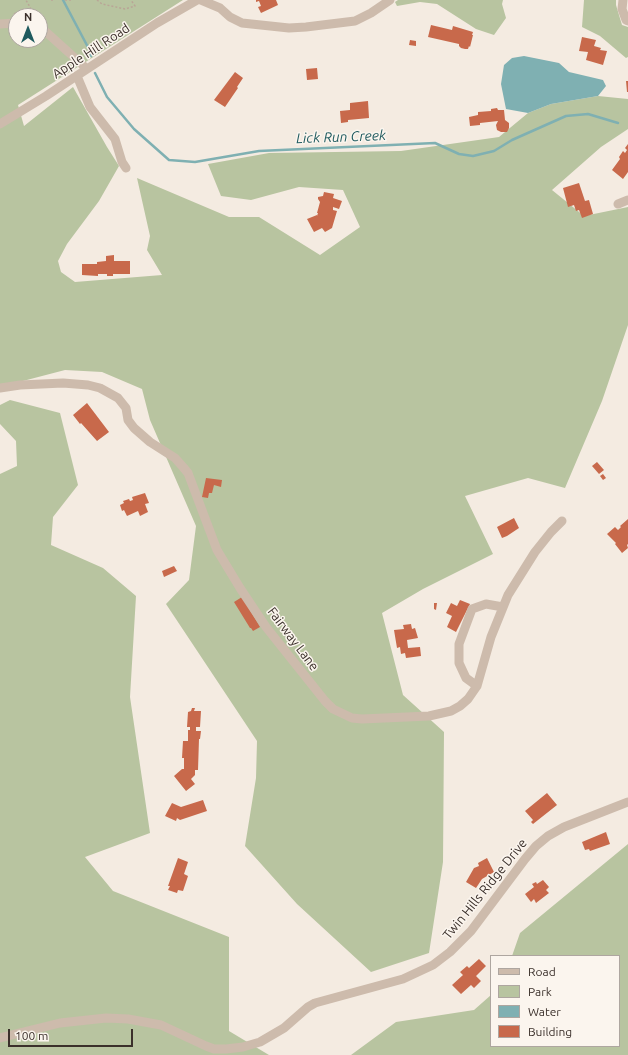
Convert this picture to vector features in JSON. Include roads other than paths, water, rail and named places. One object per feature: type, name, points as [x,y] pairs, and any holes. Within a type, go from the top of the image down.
[{"type":"street","name":"Apple Hill Road","points":[[0,124],[77,76],[154,25],[197,0]]},
{"type":"street","points":[[201,0],[220,4],[230,17],[242,23],[281,27],[306,27],[355,21],[371,13],[390,0]]},
{"type":"street","points":[[623,0],[622,9],[626,20],[628,21]]},
{"type":"street","points":[[48,35],[87,69]]},
{"type":"street","points":[[77,76],[90,107],[115,139],[122,162],[126,168]]},
{"type":"street","points":[[618,204],[628,200]]},
{"type":"street","name":"Fairway Lane","points":[[0,388],[10,386],[63,383],[88,385],[111,393],[122,402],[126,408],[128,420],[134,428],[142,436],[175,458],[188,473],[217,550],[240,588],[283,649],[325,701],[333,709],[352,718],[362,719],[430,716],[451,711],[468,699],[477,686],[490,637],[520,573],[551,532],[562,521]]},
{"type":"street","points":[[477,686],[466,678],[459,663],[459,644],[461,637],[472,609],[486,604],[503,607]]},
{"type":"street","name":"Twin Hills Ridge Drive","points":[[0,1038],[60,1023],[106,1018],[128,1018],[161,1025],[214,1049],[243,1047],[260,1042],[284,1028],[308,1007],[315,1003],[403,979],[433,965],[459,944],[471,931],[536,846],[548,836],[564,827],[628,802]]},
{"type":"water","points":[[524,56],[559,63],[569,72],[603,80],[606,86],[598,96],[551,104],[528,113],[506,109],[501,84],[504,65],[512,58]]},
{"type":"waterway","name":"Lick Run Creek","points":[[63,0],[90,51],[91,56]]},
{"type":"waterway","name":"Lick Run Creek","points":[[95,73],[107,97],[134,129],[169,160],[195,162],[259,151],[435,143],[459,154],[473,156],[494,151],[512,140],[566,116],[588,114],[618,123]]}]
